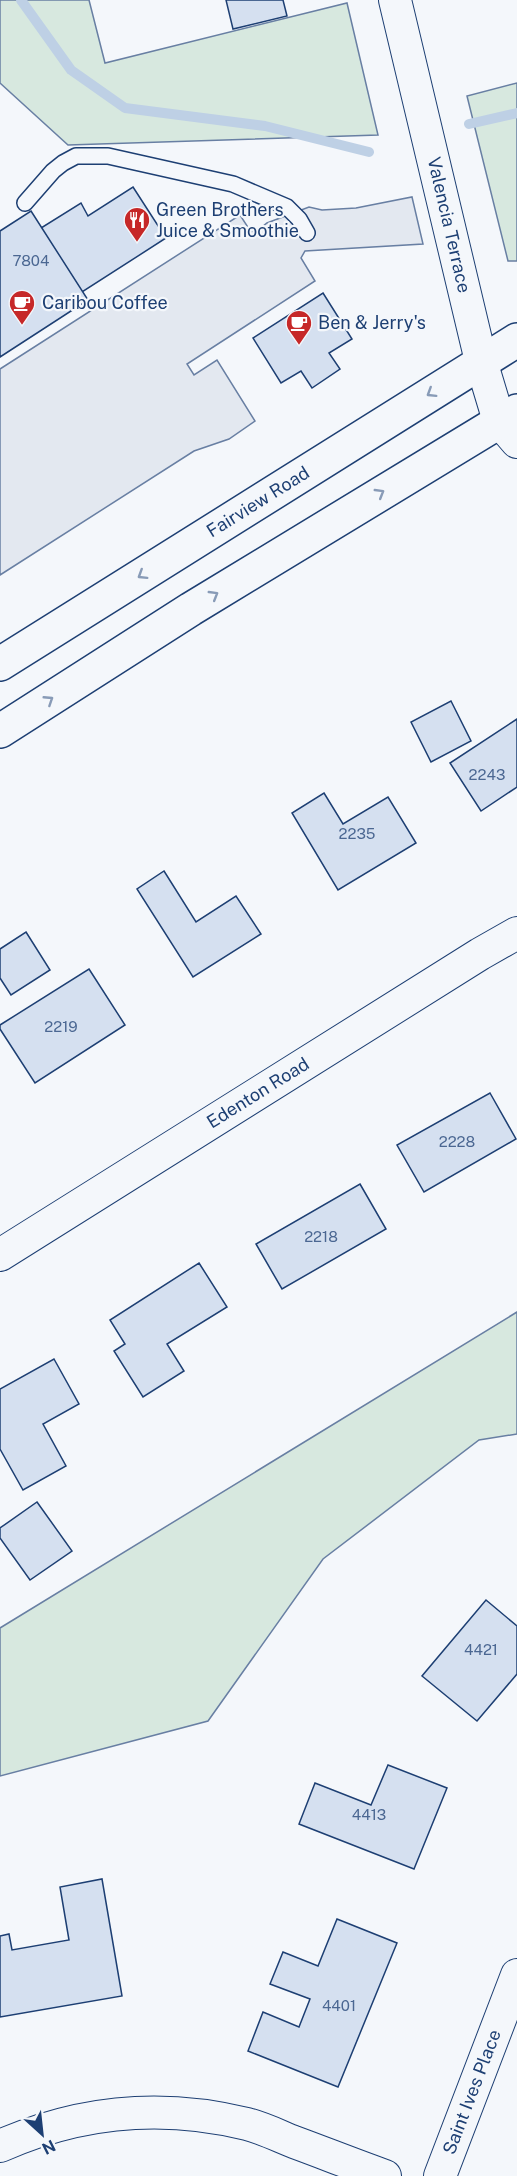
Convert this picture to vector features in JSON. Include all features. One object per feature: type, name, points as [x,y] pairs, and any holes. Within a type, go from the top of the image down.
[{"type":"main road","name":"Fairview Road","points":[[0,664],[517,340]]},
{"type":"main road","points":[[0,731],[191,609],[511,425]]},
{"type":"street","name":"Valencia Terrace","points":[[395,0],[480,362],[511,425]]},
{"type":"street","name":"Edenton Road","points":[[0,1255],[517,933]]},
{"type":"street","name":"Saint Ives Place","points":[[440,2176],[517,1975]]},
{"type":"street","points":[[0,2146],[33,2132],[93,2116],[155,2111],[186,2113],[248,2124],[385,2176]]},
{"type":"lane","points":[[25,203],[63,163],[76,156],[108,156],[233,184],[286,207],[299,219],[308,233]]},
{"type":"shaded area","points":[[0,0],[89,0],[105,63],[347,3],[378,135],[68,145],[0,83]]},
{"type":"shaded area","points":[[517,83],[517,261],[508,261],[467,96]]},
{"type":"shaded area","points":[[412,197],[423,244],[305,251],[301,258],[315,281],[187,364],[194,375],[217,360],[255,421],[229,439],[194,451],[0,575],[0,369],[240,215],[251,232],[267,223],[309,207],[322,210],[356,208]]},
{"type":"shaded area","points":[[517,1312],[517,1434],[479,1440],[323,1559],[208,1721],[0,1776],[0,1628]]},
{"type":"building","points":[[226,0],[283,0],[287,16],[233,29]]},
{"type":"building","points":[[133,187],[166,238],[82,292],[41,228],[81,203],[88,216]]},
{"type":"building","points":[[31,211],[88,300],[0,357],[0,231]]},
{"type":"building","name":"Ben & Jerry's","points":[[323,293],[352,339],[329,353],[340,369],[312,388],[301,371],[281,383],[253,338]]},
{"type":"building","points":[[451,701],[471,741],[431,762],[411,722]]},
{"type":"building","points":[[517,719],[517,787],[481,811],[450,763]]},
{"type":"building","points":[[324,793],[343,824],[388,797],[416,843],[338,890],[292,813]]},
{"type":"building","points":[[164,871],[196,922],[236,896],[261,934],[193,977],[137,889]]},
{"type":"building","points":[[26,932],[50,970],[11,995],[0,978],[0,949]]},
{"type":"building","points":[[89,969],[125,1025],[35,1083],[0,1029],[0,1025]]},
{"type":"building","points":[[490,1093],[516,1139],[424,1192],[397,1145]]},
{"type":"building","points":[[360,1184],[386,1229],[282,1289],[256,1244]]},
{"type":"building","points":[[199,1263],[227,1307],[167,1344],[184,1371],[143,1397],[114,1351],[125,1344],[110,1320]]},
{"type":"building","points":[[54,1359],[79,1404],[43,1424],[66,1466],[23,1490],[0,1449],[0,1389]]},
{"type":"building","points":[[37,1502],[72,1551],[30,1580],[0,1538],[0,1528]]},
{"type":"building","points":[[486,1600],[517,1626],[517,1674],[477,1721],[422,1676]]},
{"type":"building","points":[[388,1765],[447,1788],[414,1869],[299,1824],[315,1783],[371,1805]]},
{"type":"building","points":[[102,1879],[122,1996],[0,2017],[0,1936],[9,1934],[12,1950],[69,1940],[60,1887]]},
{"type":"building","points":[[337,1919],[397,1943],[338,2087],[248,2051],[263,2012],[299,2027],[310,1999],[270,1984],[283,1952],[318,1966]]},
{"type":"waterway","points":[[21,0],[71,70],[125,108],[265,126],[369,152]]},
{"type":"waterway","points":[[469,124],[517,113]]},
{"type":"place","name":"Green Brothers Juice & Smoothie","points":[[137,243]]},
{"type":"place","name":"Caribou Coffee","points":[[22,326]]},
{"type":"place","name":"Ben & Jerry's","points":[[299,346]]}]
